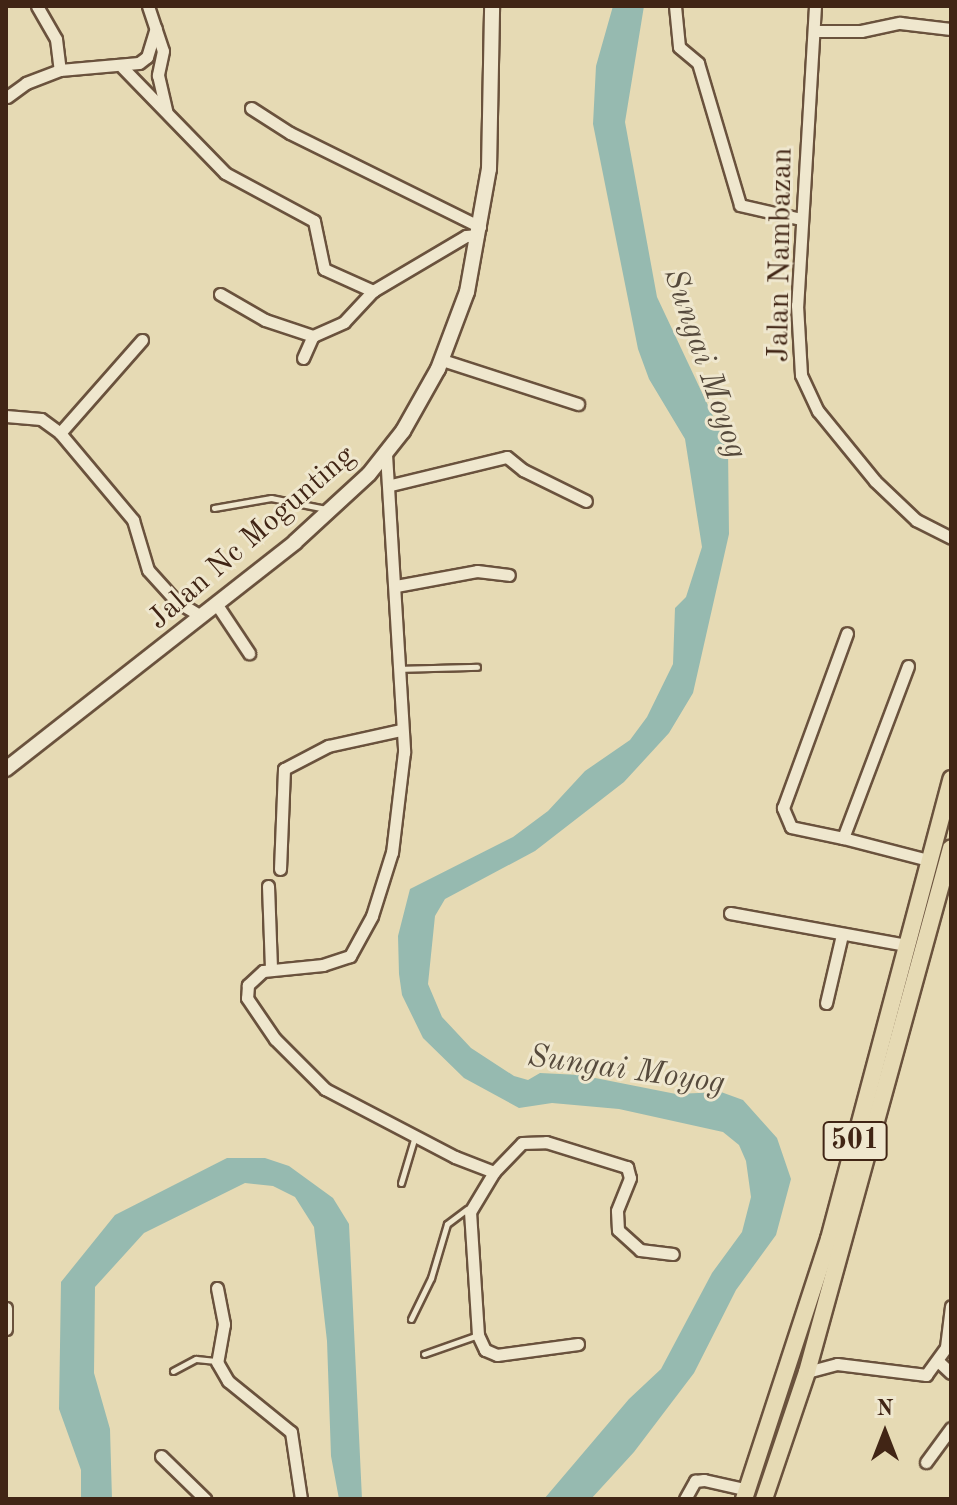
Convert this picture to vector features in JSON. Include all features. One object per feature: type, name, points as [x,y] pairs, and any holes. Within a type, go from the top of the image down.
[{"type":"main road","name":"501","points":[[746,1494],[829,1239],[951,779]]},
{"type":"main road","name":"501","points":[[764,1499],[807,1372],[951,848]]},
{"type":"street","points":[[37,6],[56,39],[60,70]]},
{"type":"street","points":[[148,6],[163,51],[158,75],[166,111]]},
{"type":"street","name":"Jalan Nc Mogunting","points":[[6,769],[217,605],[331,511],[386,454],[442,360],[467,292],[479,231],[493,114],[492,6]]},
{"type":"street","points":[[675,6],[679,47],[698,63],[740,205],[801,219]]},
{"type":"street","name":"Jalan Nambazan","points":[[815,6],[797,334],[808,396],[883,489],[916,520],[951,538]]},
{"type":"street","points":[[814,31],[861,31],[900,23],[951,29]]},
{"type":"street","points":[[7,97],[26,83],[60,70],[123,68],[147,57],[156,28]]},
{"type":"street","points":[[123,68],[225,173],[314,221],[324,269],[373,291]]},
{"type":"street","points":[[251,108],[290,133],[479,231]]},
{"type":"street","points":[[303,358],[313,336],[344,322],[373,291],[479,231]]},
{"type":"street","points":[[220,294],[265,320],[313,336]]},
{"type":"street","points":[[60,433],[142,340]]},
{"type":"street","points":[[442,360],[578,404]]},
{"type":"street","points":[[6,416],[41,419],[60,433],[133,520],[148,570],[176,601],[201,616]]},
{"type":"street","points":[[386,454],[391,485],[404,776],[392,852],[365,930],[343,960],[271,968],[246,990],[270,1033],[325,1089],[494,1172]]},
{"type":"street","points":[[391,485],[507,457],[523,470],[586,501]]},
{"type":"street","points":[[396,586],[477,571],[509,575]]},
{"type":"street","points":[[217,605],[249,653]]},
{"type":"street","points":[[847,633],[783,808],[791,827],[928,860]]},
{"type":"street","points":[[843,838],[908,666]]},
{"type":"street","points":[[280,869],[284,769],[328,746],[401,730]]},
{"type":"street","points":[[268,886],[271,968]]},
{"type":"street","points":[[730,913],[906,945]]},
{"type":"street","points":[[826,1003],[842,935]]},
{"type":"street","points":[[578,1344],[497,1355],[485,1350],[478,1335],[470,1221],[473,1205],[494,1172],[528,1141],[627,1167],[630,1178],[617,1211],[618,1230],[640,1250],[673,1254]]},
{"type":"street","points":[[217,1288],[224,1324],[217,1362],[228,1381],[291,1432],[301,1499]]},
{"type":"street","points":[[807,1372],[837,1364],[918,1377],[939,1362],[951,1306]]},
{"type":"street","points":[[6,1308],[6,1329]]},
{"type":"street","points":[[939,1362],[951,1373]]},
{"type":"street","points":[[926,1462],[951,1428]]},
{"type":"street","points":[[161,1456],[205,1499]]},
{"type":"street","points":[[685,1499],[690,1486],[704,1480],[746,1494]]},
{"type":"lane","points":[[214,508],[271,498],[331,511]]},
{"type":"lane","points":[[397,669],[477,667]]},
{"type":"lane","points":[[401,1183],[412,1161],[415,1135]]},
{"type":"lane","points":[[411,1319],[431,1278],[447,1224],[473,1205]]},
{"type":"lane","points":[[424,1354],[478,1335]]},
{"type":"lane","points":[[173,1371],[196,1359],[217,1362]]},
{"type":"water","points":[[613,6],[644,6],[625,122],[657,297],[728,448],[729,534],[693,693],[669,733],[624,782],[535,851],[445,899],[435,916],[428,984],[442,1017],[471,1048],[514,1076],[528,1080],[540,1073],[580,1075],[676,1094],[721,1092],[743,1100],[777,1138],[791,1179],[776,1235],[736,1290],[694,1373],[634,1452],[591,1499],[544,1499],[629,1399],[661,1369],[712,1273],[742,1232],[751,1197],[746,1161],[739,1145],[723,1132],[619,1109],[552,1103],[519,1108],[464,1078],[423,1038],[402,995],[399,974],[398,936],[410,889],[513,837],[548,811],[585,771],[630,740],[647,717],[673,664],[675,608],[686,597],[702,547],[685,439],[649,379],[638,349],[593,124],[596,66]]},
{"type":"water","points":[[227,1158],[265,1158],[289,1166],[333,1198],[349,1224],[362,1499],[339,1499],[331,1456],[327,1341],[314,1227],[295,1197],[273,1186],[245,1183],[144,1233],[95,1287],[94,1373],[110,1429],[112,1499],[81,1499],[81,1470],[59,1409],[61,1282],[115,1215]]},
{"type":"water label","name":"Sungai Moyog","points":[[704,364]]},
{"type":"water label","name":"Sungai Moyog","points":[[626,1071]]}]
